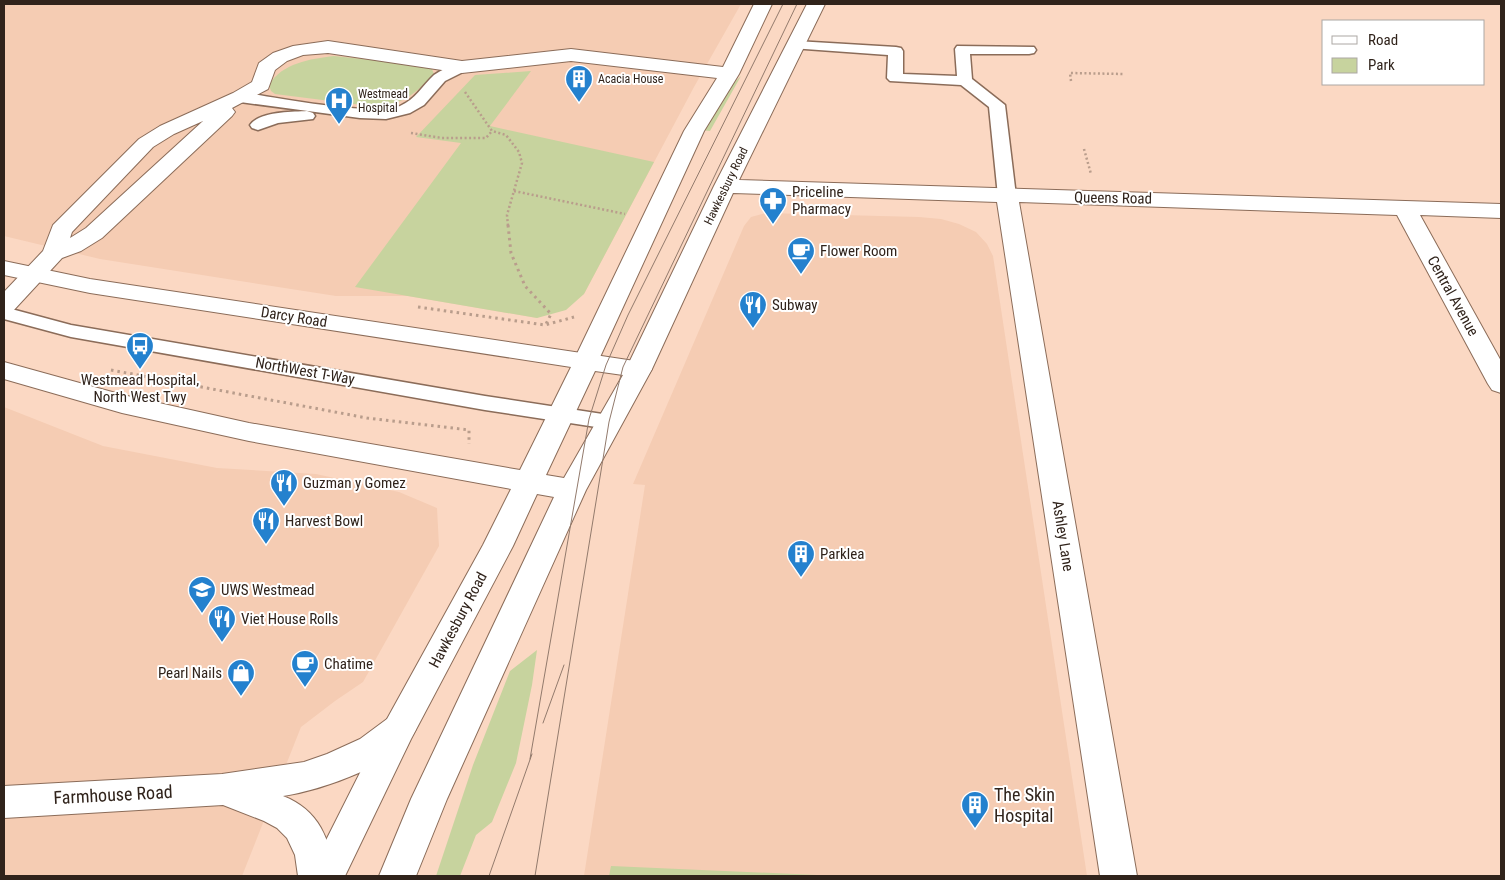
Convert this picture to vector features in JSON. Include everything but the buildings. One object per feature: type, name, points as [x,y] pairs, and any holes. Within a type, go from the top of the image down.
[{"type":"street","name":"Hawkesbury Road","points":[[326,876],[399,730],[498,546],[694,131],[729,74],[764,4]]},
{"type":"street","name":"Hawkesbury Road","points":[[398,876],[429,799],[572,490],[639,369],[725,186],[816,4]]},
{"type":"street","points":[[54,253],[60,230],[146,143],[167,130],[240,97],[261,85],[264,71],[271,62],[289,53],[314,47],[340,49],[462,67],[571,55],[729,74]]},
{"type":"street","points":[[4,306],[54,253],[72,246],[94,233],[240,97]]},
{"type":"street","name":"Queens Road","points":[[725,186],[1501,210]]},
{"type":"street","name":"Ashley Lane","points":[[1007,196],[1119,876]]},
{"type":"street","name":"Central Avenue","points":[[1406,208],[1501,384]]},
{"type":"street","name":"Darcy Road","points":[[4,268],[90,286],[586,362]]},
{"type":"street","points":[[586,362],[639,369]]},
{"type":"street","points":[[4,370],[122,404],[249,432],[572,490]]},
{"type":"street","name":"Farmhouse Road","points":[[4,802],[222,790],[304,777],[336,767],[372,749],[399,730]]},
{"type":"street","name":"Farmhouse Road","points":[[222,790],[281,811],[305,829],[315,856],[316,876]]},
{"type":"street","name":"Hawkesbury Road","points":[[415,876],[429,799]]},
{"type":"lane","points":[[796,44],[896,51],[895,78],[965,81],[996,105],[1007,196]]},
{"type":"lane","points":[[965,81],[962,49],[1029,50]]},
{"type":"lane","points":[[258,125],[275,118],[296,116],[360,124],[380,120],[420,102],[440,78],[462,67]]},
{"type":"lane","points":[[240,97],[360,114],[386,114],[404,110]]},
{"type":"lane","name":"NorthWest T-Way","points":[[4,313],[60,329],[485,403],[609,422]]},
{"type":"path","points":[[1071,81],[1070,73],[1124,74]]},
{"type":"path","points":[[464,89],[492,131],[506,135],[518,152],[522,163],[507,215],[511,253],[525,286],[551,314],[541,332]]},
{"type":"path","points":[[410,133],[442,138],[486,138],[492,131]]},
{"type":"path","points":[[1084,149],[1092,175]]},
{"type":"path","points":[[514,191],[626,214]]},
{"type":"path","points":[[460,313],[545,325]]},
{"type":"path","points":[[102,369],[367,418],[469,430]]},
{"type":"shaded area","name":"Westmead Hospital","points":[[4,4],[741,4],[694,87],[584,294],[537,318],[408,296],[336,296],[100,259],[4,236]]},
{"type":"shaded area","points":[[766,213],[941,219],[959,224],[976,232],[987,244],[993,256],[1087,876],[584,876],[645,485],[633,484],[744,226],[751,217]]},
{"type":"shaded area","name":"UWS Westmead","points":[[4,407],[103,446],[217,468],[316,474],[399,492],[437,508],[439,546],[363,682],[301,727],[242,876],[4,876]]},
{"type":"green space","points":[[334,56],[428,66],[431,67],[434,74],[421,87],[403,100],[378,107],[275,94],[271,91],[269,85],[281,72],[289,67],[297,63]]},
{"type":"green space","points":[[531,71],[490,126],[654,162],[584,294],[566,310],[537,318],[355,287],[461,143],[416,137],[475,75]]},
{"type":"green space","points":[[741,76],[710,131],[700,130],[720,96]]},
{"type":"green space","points":[[537,650],[516,763],[492,822],[476,835],[460,876],[436,876],[473,765],[510,671]]},
{"type":"green space","points":[[611,866],[839,876],[609,876]]},
{"type":"tram line","points":[[530,759],[589,419],[606,365],[628,315],[783,4]]},
{"type":"tram line","points":[[535,876],[609,422],[623,367],[797,4]]},
{"type":"tram line","points":[[543,723],[564,665]]},
{"type":"tram line","points":[[489,876],[532,754]]},
{"type":"place","name":"Acacia House","points":[[579,103]]},
{"type":"place","name":"Westmead Hospital","points":[[339,125]]},
{"type":"place","name":"Priceline Pharmacy","points":[[773,225]]},
{"type":"place","name":"Flower Room","points":[[801,275]]},
{"type":"place","name":"Subway","points":[[753,329]]},
{"type":"place","name":"Westmead Hospital, North West Twy","points":[[140,370]]},
{"type":"place","name":"Guzman y Gomez","points":[[284,507]]},
{"type":"place","name":"Harvest Bowl","points":[[266,545]]},
{"type":"place","name":"Parklea","points":[[801,578]]},
{"type":"place","name":"UWS Westmead","points":[[202,614]]},
{"type":"place","name":"Viet House Rolls","points":[[222,643]]},
{"type":"place","name":"Chatime","points":[[305,688]]},
{"type":"place","name":"Pearl Nails","points":[[241,697]]},
{"type":"place","name":"The Skin Hospital","points":[[975,829]]}]
